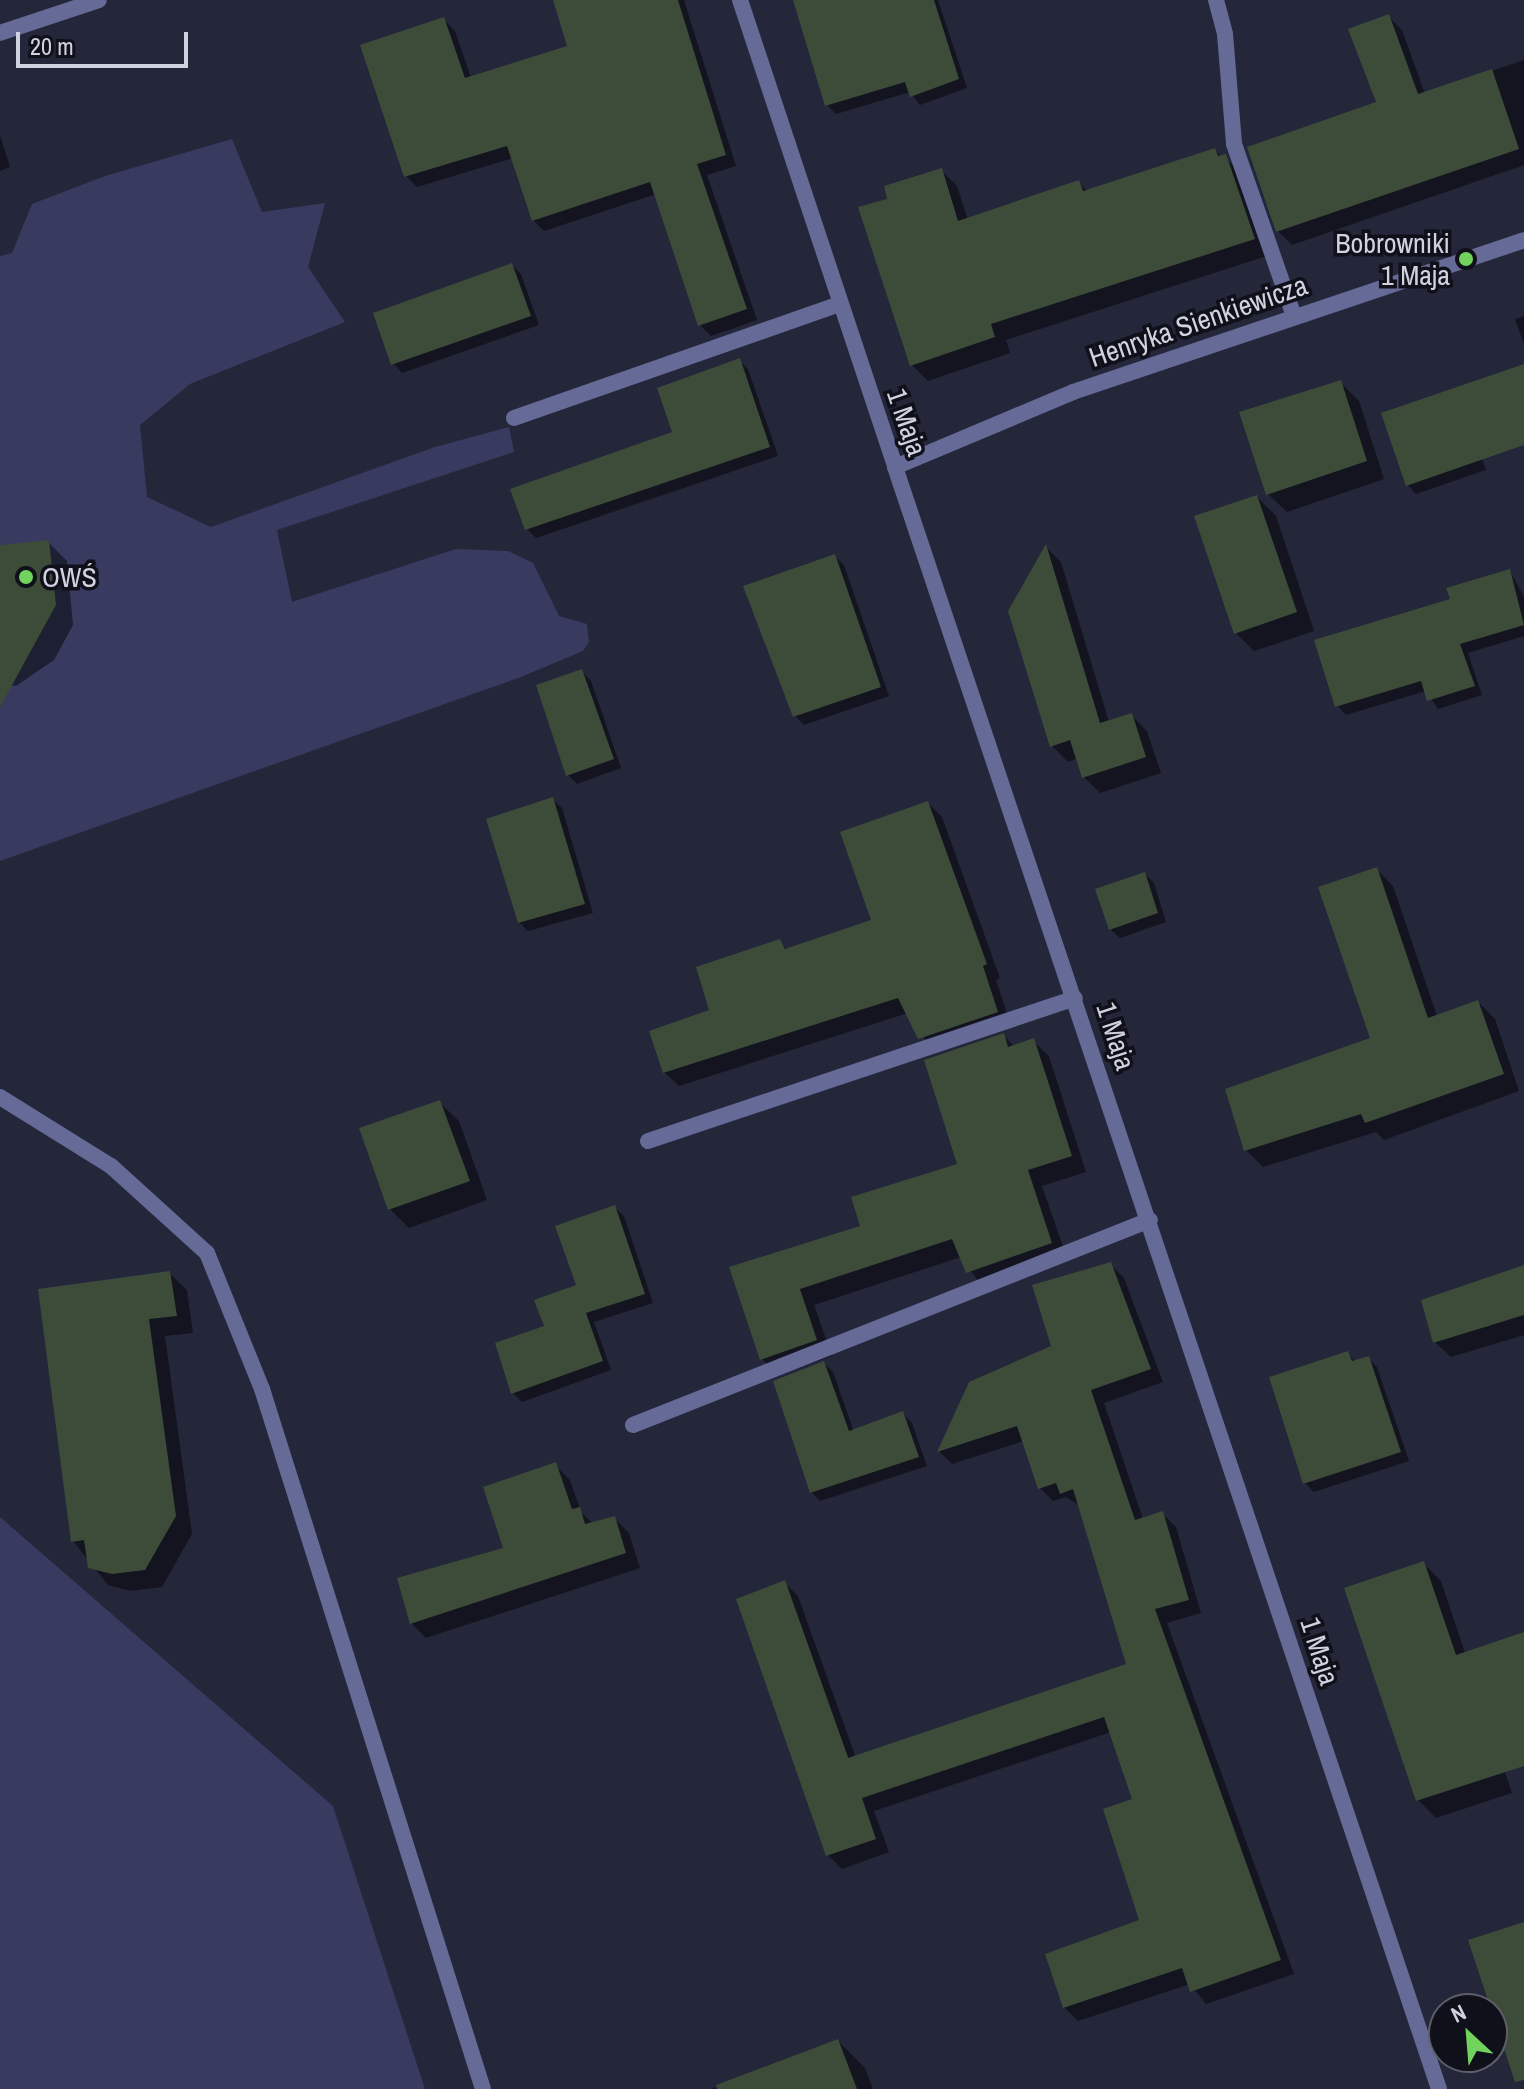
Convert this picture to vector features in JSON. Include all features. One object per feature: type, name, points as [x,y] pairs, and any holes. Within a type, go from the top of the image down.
[{"type":"street","points":[[0,33],[99,0]]},
{"type":"street","name":"1 Maja","points":[[740,0],[1438,2089]]},
{"type":"street","points":[[1216,0],[1225,34],[1234,144],[1294,316]]},
{"type":"street","name":"Henryka Sienkiewicza","points":[[895,467],[1073,392],[1524,240]]},
{"type":"street","points":[[514,418],[840,304]]},
{"type":"street","points":[[648,1141],[1075,998]]},
{"type":"street","points":[[0,1097],[111,1166],[207,1253],[262,1389],[483,2089]]},
{"type":"street","points":[[633,1425],[1150,1220]]},
{"type":"shaded area","points":[[232,139],[262,212],[325,203],[308,267],[345,322],[190,384],[140,425],[147,497],[211,527],[435,447],[509,427],[514,452],[277,530],[292,602],[456,549],[508,551],[533,563],[559,616],[587,624],[589,642],[583,651],[521,677],[0,861],[0,256],[12,253],[32,204],[105,176]]},
{"type":"shaded area","points":[[0,1517],[333,1806],[425,2089],[0,2089]]},
{"type":"building","points":[[553,0],[678,0],[726,155],[697,164],[747,309],[698,326],[650,182],[532,221],[507,146],[404,177],[360,45],[444,17],[465,78],[567,46]]},
{"type":"building","points":[[793,0],[934,0],[959,79],[910,97],[905,82],[825,106]]},
{"type":"building","points":[[1389,14],[1418,94],[1492,69],[1519,149],[1276,232],[1247,147],[1376,102],[1348,29]]},
{"type":"building","points":[[1215,148],[1218,156],[1226,154],[1255,239],[991,324],[995,337],[910,366],[858,207],[887,199],[884,186],[942,168],[958,221],[1079,180],[1083,191]]},
{"type":"building","points":[[512,263],[531,316],[391,365],[373,313]]},
{"type":"building","points":[[740,358],[770,447],[525,530],[510,489],[672,432],[657,388]]},
{"type":"building","points":[[1524,364],[1524,445],[1406,486],[1381,413]]},
{"type":"building","points":[[1341,380],[1367,461],[1266,495],[1239,412]]},
{"type":"building","points":[[1257,495],[1297,612],[1234,634],[1194,516]]},
{"type":"building","name":"OWŚ","points":[[49,540],[56,605],[0,707],[0,545]]},
{"type":"building","points":[[1046,544],[1100,723],[1132,713],[1146,757],[1082,778],[1070,740],[1050,747],[1008,611]]},
{"type":"building","points":[[835,554],[881,687],[793,717],[743,586]]},
{"type":"building","points":[[1510,569],[1524,625],[1460,644],[1475,686],[1427,701],[1421,681],[1335,707],[1314,640],[1450,599],[1446,588]]},
{"type":"building","points":[[582,669],[614,759],[566,776],[536,685]]},
{"type":"building","points":[[553,797],[585,904],[518,923],[486,819]]},
{"type":"building","points":[[928,801],[987,964],[983,966],[998,1012],[918,1039],[898,998],[663,1073],[649,1031],[709,1010],[696,967],[780,939],[785,949],[871,920],[840,832]]},
{"type":"building","points":[[1377,867],[1428,1018],[1478,1000],[1504,1074],[1365,1123],[1361,1114],[1244,1151],[1225,1089],[1370,1038],[1318,887]]},
{"type":"building","points":[[1145,872],[1158,913],[1109,930],[1095,889]]},
{"type":"building","points":[[1004,1033],[1008,1047],[1034,1038],[1072,1156],[1028,1170],[1052,1243],[966,1273],[952,1239],[800,1289],[817,1340],[760,1360],[729,1267],[860,1226],[851,1197],[957,1164],[924,1060]]},
{"type":"building","points":[[440,1100],[470,1181],[388,1210],[359,1128]]},
{"type":"building","points":[[615,1205],[645,1294],[586,1313],[603,1361],[511,1394],[495,1343],[544,1326],[534,1300],[576,1285],[555,1226]]},
{"type":"building","points":[[1111,1262],[1151,1369],[1091,1390],[1135,1520],[1163,1511],[1189,1600],[1155,1609],[1281,1960],[1190,1992],[1182,1968],[1063,2008],[1045,1954],[1139,1920],[1103,1809],[1132,1799],[1104,1717],[862,1798],[876,1839],[826,1856],[736,1599],[785,1580],[848,1758],[1126,1664],[1073,1489],[1060,1494],[1056,1483],[1038,1489],[1017,1426],[937,1452],[969,1382],[1051,1346],[1032,1285]]},
{"type":"building","points":[[1524,1265],[1524,1315],[1433,1343],[1421,1300]]},
{"type":"building","points":[[170,1271],[177,1316],[149,1319],[176,1516],[145,1570],[112,1574],[88,1568],[84,1540],[71,1542],[38,1289]]},
{"type":"building","points":[[1348,1351],[1352,1361],[1369,1356],[1401,1452],[1303,1484],[1269,1377]]},
{"type":"building","points":[[824,1361],[849,1431],[903,1411],[919,1457],[810,1493],[773,1381]]},
{"type":"building","points":[[556,1462],[572,1509],[580,1507],[585,1524],[615,1516],[626,1553],[410,1624],[397,1578],[503,1548],[483,1487]]},
{"type":"building","points":[[1424,1561],[1456,1655],[1524,1632],[1524,1766],[1416,1801],[1344,1588]]},
{"type":"building","points":[[1524,1922],[1524,2080],[1515,2082],[1508,2061],[1508,1993],[1486,1993],[1468,1940]]},
{"type":"building","points":[[838,2039],[857,2089],[717,2089],[716,2085]]},
{"type":"place","name":"Bobrowniki 1 Maja","points":[[1466,259]]},
{"type":"place","name":"OWŚ","points":[[26,577]]}]
